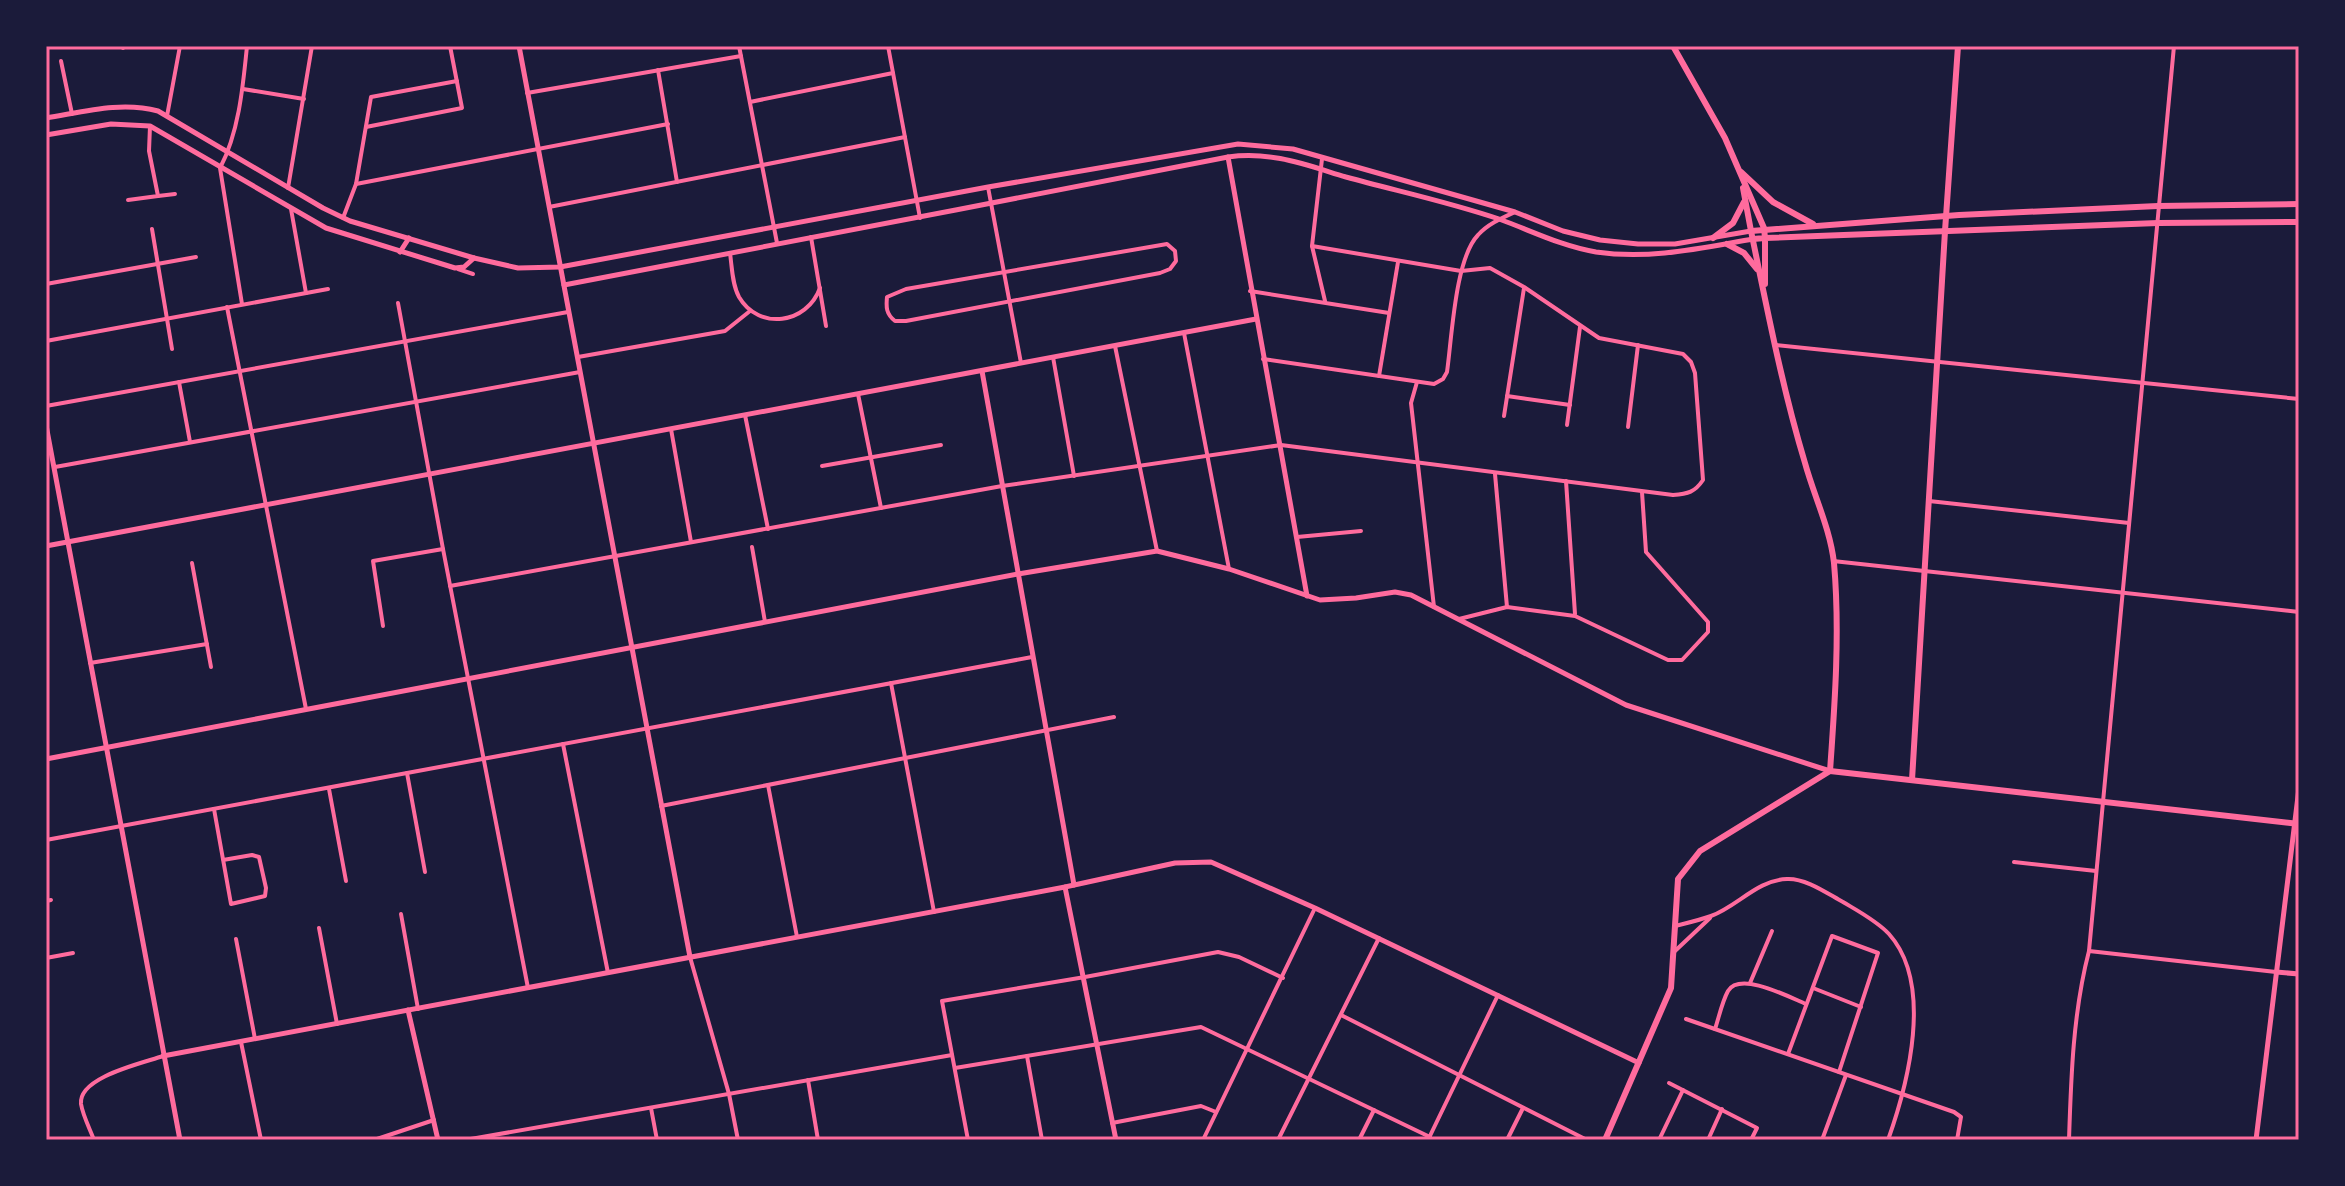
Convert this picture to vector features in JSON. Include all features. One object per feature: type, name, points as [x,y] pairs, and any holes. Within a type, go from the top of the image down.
[{"type":"main road","points":[[1673,46],[1741,172],[1764,228],[1765,292]]},
{"type":"main road","points":[[1912,780],[1958,46]]},
{"type":"main road","points":[[1741,172],[1776,345],[1804,463],[1822,514],[1833,561],[1834,715],[1830,771]]},
{"type":"main road","points":[[1741,172],[1773,202],[1816,225]]},
{"type":"main road","points":[[1713,238],[1733,223],[1745,199]]},
{"type":"main road","points":[[1751,231],[1946,216],[2158,206],[2299,204]]},
{"type":"main road","points":[[1753,239],[2158,223],[2299,222]]},
{"type":"main road","points":[[1727,244],[1744,253],[1759,271]]},
{"type":"main road","points":[[1605,1140],[1671,988],[1678,879],[1700,851],[1830,771],[2297,824]]},
{"type":"street","points":[[167,116],[180,46]]},
{"type":"street","points":[[242,304],[220,168],[228,151],[243,89],[247,46]]},
{"type":"street","points":[[288,188],[312,46]]},
{"type":"street","points":[[366,127],[462,108],[450,46]]},
{"type":"street","points":[[519,46],[690,957],[729,1094],[738,1140]]},
{"type":"street","points":[[739,46],[777,243]]},
{"type":"street","points":[[888,46],[920,218]]},
{"type":"street","points":[[2069,1140],[2071,1076],[2089,951],[2174,46]]},
{"type":"street","points":[[527,93],[741,56]]},
{"type":"street","points":[[61,61],[72,114]]},
{"type":"street","points":[[658,70],[677,183]]},
{"type":"street","points":[[750,102],[893,73]]},
{"type":"street","points":[[343,218],[356,184],[371,97],[457,81]]},
{"type":"street","points":[[243,89],[304,99]]},
{"type":"street","points":[[46,118],[126,106],[148,109],[167,116],[343,218],[474,258],[518,268],[560,267],[1238,144],[1278,146],[1515,212],[1563,231],[1619,243],[1657,245],[1751,231]]},
{"type":"street","points":[[46,135],[111,124],[150,126],[291,209],[337,232],[473,274]]},
{"type":"street","points":[[356,184],[668,124]]},
{"type":"street","points":[[150,126],[149,151],[158,196]]},
{"type":"street","points":[[549,207],[905,137]]},
{"type":"street","points":[[564,285],[1228,157],[1276,156],[1499,219],[1561,244],[1607,253],[1667,253],[1753,239]]},
{"type":"street","points":[[1228,157],[1307,596]]},
{"type":"street","points":[[1322,159],[1312,246],[1325,301]]},
{"type":"street","points":[[988,187],[1021,363]]},
{"type":"street","points":[[128,200],[175,194]]},
{"type":"street","points":[[291,209],[306,293]]},
{"type":"street","points":[[1263,359],[1434,384],[1443,379],[1447,372],[1461,271],[1467,252],[1479,234],[1515,212]]},
{"type":"street","points":[[152,229],[172,349]]},
{"type":"street","points":[[810,237],[826,326]]},
{"type":"street","points":[[400,252],[409,238]]},
{"type":"street","points":[[1167,244],[1175,251],[1176,261],[1170,269],[1160,273],[895,321],[889,317],[887,297],[894,292],[1004,272],[1167,244]]},
{"type":"street","points":[[450,586],[1002,486],[1281,445],[1673,495],[1687,494],[1697,489],[1703,480],[1695,373],[1687,358],[1678,352],[1599,338],[1490,268],[1461,271],[1312,246]]},
{"type":"street","points":[[730,253],[735,285],[750,311],[773,319],[800,314],[814,303],[820,288]]},
{"type":"street","points":[[46,284],[196,257]]},
{"type":"street","points":[[452,268],[464,267],[474,258]]},
{"type":"street","points":[[1379,376],[1398,262]]},
{"type":"street","points":[[1504,416],[1524,287]]},
{"type":"street","points":[[46,341],[328,289]]},
{"type":"street","points":[[1250,291],[1389,313]]},
{"type":"street","points":[[398,303],[528,988]]},
{"type":"street","points":[[227,307],[306,709]]},
{"type":"street","points":[[577,357],[725,331],[750,311]]},
{"type":"street","points":[[46,406],[568,312]]},
{"type":"street","points":[[46,546],[1256,319]]},
{"type":"street","points":[[1567,425],[1580,327]]},
{"type":"street","points":[[1184,333],[1229,569]]},
{"type":"street","points":[[1628,427],[1638,345]]},
{"type":"street","points":[[1776,345],[2299,399]]},
{"type":"street","points":[[1115,346],[1157,551]]},
{"type":"street","points":[[1053,357],[1074,476]]},
{"type":"street","points":[[982,371],[1074,885]]},
{"type":"street","points":[[54,467],[580,372]]},
{"type":"street","points":[[179,382],[190,442]]},
{"type":"street","points":[[1417,382],[1411,403],[1434,607]]},
{"type":"street","points":[[858,394],[881,508]]},
{"type":"street","points":[[1507,396],[1570,405]]},
{"type":"street","points":[[745,415],[768,529]]},
{"type":"street","points":[[46,425],[180,1140]]},
{"type":"street","points":[[671,429],[691,542]]},
{"type":"street","points":[[822,466],[941,445]]},
{"type":"street","points":[[1495,474],[1507,607]]},
{"type":"street","points":[[1566,481],[1575,616]]},
{"type":"street","points":[[1458,620],[1507,607],[1575,616],[1675,661],[1682,660],[1708,632],[1708,622],[1646,552],[1642,492]]},
{"type":"street","points":[[1929,501],[2129,523]]},
{"type":"street","points":[[1297,537],[1361,531]]},
{"type":"street","points":[[752,547],[765,622]]},
{"type":"street","points":[[383,626],[373,561],[443,549]]},
{"type":"street","points":[[46,759],[1018,574],[1157,551],[1229,569],[1320,600],[1395,592],[1419,598],[1626,705],[1830,771]]},
{"type":"street","points":[[1833,561],[2299,612]]},
{"type":"street","points":[[192,563],[211,667]]},
{"type":"street","points":[[90,663],[207,644]]},
{"type":"street","points":[[46,840],[1032,657]]},
{"type":"street","points":[[891,683],[934,912]]},
{"type":"street","points":[[661,806],[1114,717]]},
{"type":"street","points":[[563,744],[608,973]]},
{"type":"street","points":[[407,773],[425,872]]},
{"type":"street","points":[[768,785],[797,937]]},
{"type":"street","points":[[329,788],[346,881]]},
{"type":"street","points":[[2256,1140],[2299,788]]},
{"type":"street","points":[[214,809],[223,860],[231,904],[265,896],[259,857],[252,855],[223,860]]},
{"type":"street","points":[[94,1140],[81,1104],[82,1095],[88,1087],[101,1078],[163,1056],[934,912],[1175,863],[1211,862],[1315,908],[1640,1063]]},
{"type":"street","points":[[2014,862],[2096,871]]},
{"type":"street","points":[[1674,952],[1713,916],[1770,881],[1792,878],[1859,911],[1889,934],[1906,961],[1912,992],[1914,1033],[1904,1095],[1888,1140]]},
{"type":"street","points":[[1065,887],[1116,1140]]},
{"type":"street","points":[[1203,1140],[1315,908]]},
{"type":"street","points":[[401,914],[418,1009]]},
{"type":"street","points":[[1673,926],[1713,916]]},
{"type":"street","points":[[319,928],[337,1024]]},
{"type":"street","points":[[1750,983],[1772,931]]},
{"type":"street","points":[[1788,1054],[1832,936],[1878,953],[1839,1072]]},
{"type":"street","points":[[1278,1140],[1379,938]]},
{"type":"street","points":[[236,939],[255,1039]]},
{"type":"street","points":[[2089,951],[2299,974]]},
{"type":"street","points":[[968,1140],[942,1001],[1218,952],[1239,957],[1283,978]]},
{"type":"street","points":[[46,958],[73,953]]},
{"type":"street","points":[[1715,1029],[1728,990],[1737,983],[1750,983],[1807,1004]]},
{"type":"street","points":[[1813,988],[1861,1007]]},
{"type":"street","points":[[955,1068],[1201,1027],[1429,1138],[1498,995]]},
{"type":"street","points":[[408,1010],[438,1140]]},
{"type":"street","points":[[1341,1015],[1587,1140]]},
{"type":"street","points":[[1686,1019],[1954,1112],[1961,1117],[1962,1127],[1957,1140]]},
{"type":"street","points":[[241,1042],[261,1140]]},
{"type":"street","points":[[465,1140],[952,1055]]},
{"type":"street","points":[[1027,1056],[1042,1140]]},
{"type":"street","points":[[1822,1140],[1846,1075]]},
{"type":"street","points":[[808,1080],[818,1140]]},
{"type":"street","points":[[1669,1083],[1757,1128],[1751,1140]]},
{"type":"street","points":[[1659,1140],[1683,1090]]},
{"type":"street","points":[[1112,1123],[1201,1106],[1216,1112]]},
{"type":"street","points":[[651,1108],[657,1140]]},
{"type":"street","points":[[1507,1140],[1523,1108]]},
{"type":"street","points":[[1708,1140],[1722,1109]]},
{"type":"street","points":[[1359,1140],[1374,1110]]},
{"type":"street","points":[[374,1140],[434,1120]]}]
